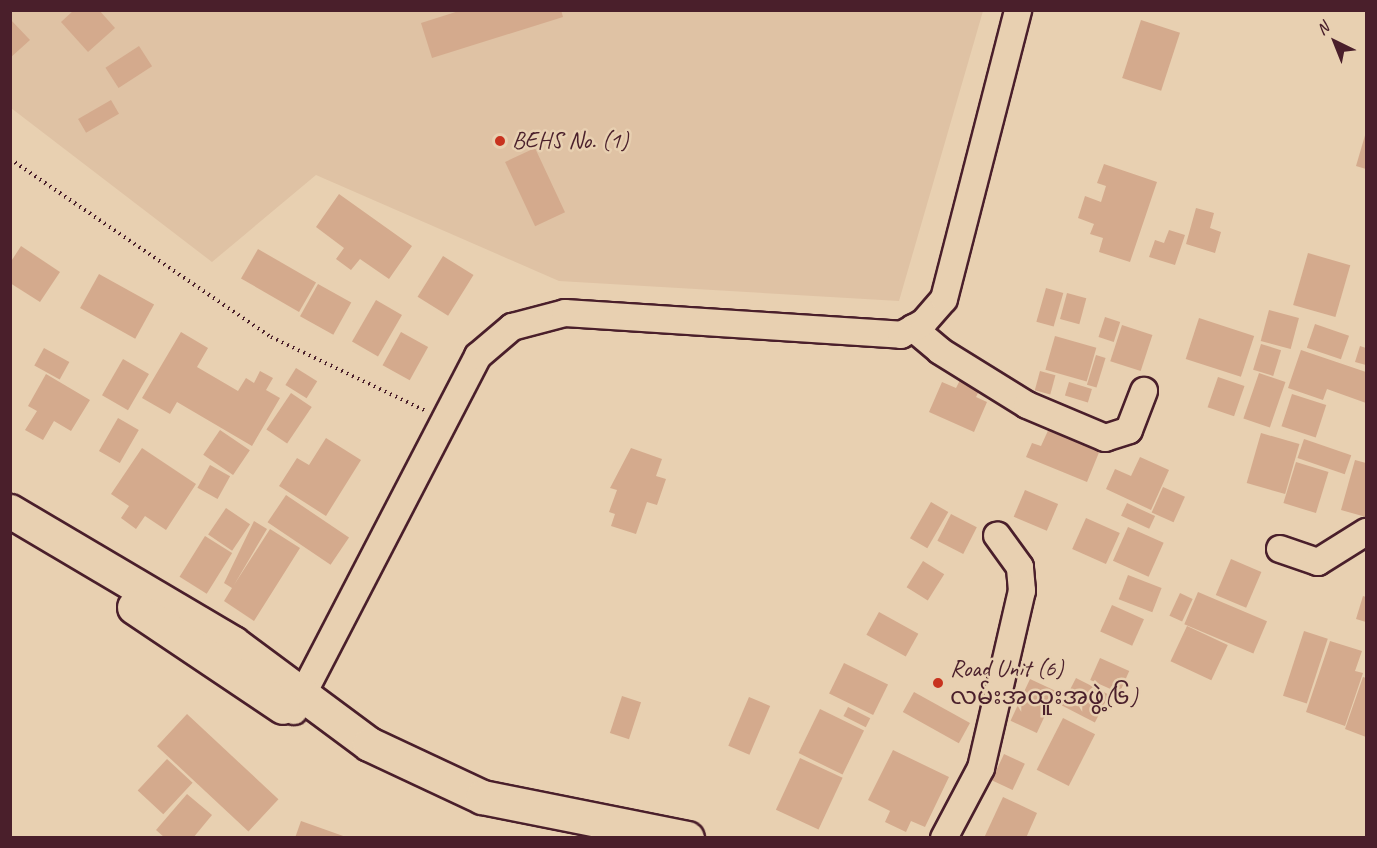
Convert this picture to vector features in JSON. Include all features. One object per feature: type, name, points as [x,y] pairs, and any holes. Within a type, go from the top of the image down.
[{"type":"main road","points":[[10,512],[115,568],[232,643],[360,764],[467,814],[568,837]]},
{"type":"main road","points":[[10,536],[99,584],[298,705],[369,744],[482,797],[687,837]]},
{"type":"street","points":[[298,705],[478,356],[512,327],[565,313],[901,335],[913,328],[944,299],[1018,10]]},
{"type":"street","points":[[913,328],[940,351],[1027,405],[1105,438],[1129,430],[1144,391]]},
{"type":"street","points":[[1280,549],[1318,562],[1366,532]]},
{"type":"street","points":[[944,837],[981,768],[1022,591],[1020,567],[997,535]]},
{"type":"path","points":[[10,159],[272,337],[444,421]]},
{"type":"shaded area","name":"BEHS No. (1)","points":[[10,11],[983,11],[899,301],[559,281],[316,175],[212,262],[11,108]]},
{"type":"building","points":[[74,10],[99,10],[115,28],[88,52],[61,22]]},
{"type":"building","points":[[462,10],[561,10],[563,17],[432,58],[421,23]]},
{"type":"building","points":[[10,19],[30,40],[10,58]]},
{"type":"building","points":[[1141,20],[1180,33],[1161,91],[1122,78]]},
{"type":"building","points":[[139,46],[152,66],[119,88],[105,68]]},
{"type":"building","points":[[111,100],[119,114],[86,133],[78,119]]},
{"type":"building","points":[[1366,132],[1366,169],[1356,166]]},
{"type":"building","points":[[535,148],[565,212],[535,226],[505,162]]},
{"type":"building","points":[[1104,164],[1157,182],[1130,262],[1099,252],[1103,238],[1090,234],[1094,224],[1078,218],[1085,196],[1101,202],[1106,186],[1097,183]]},
{"type":"building","points":[[339,194],[412,246],[389,279],[360,259],[351,270],[336,259],[344,248],[316,227]]},
{"type":"building","points":[[1196,208],[1214,213],[1210,228],[1221,232],[1215,253],[1186,244]]},
{"type":"building","points":[[1169,230],[1185,235],[1175,265],[1149,257],[1155,240],[1164,243]]},
{"type":"building","points":[[21,246],[60,272],[40,302],[10,283],[10,263]]},
{"type":"building","points":[[258,249],[316,282],[299,312],[241,278]]},
{"type":"building","points":[[1308,253],[1350,265],[1335,317],[1293,305]]},
{"type":"building","points":[[443,256],[474,275],[448,316],[418,297]]},
{"type":"building","points":[[99,274],[154,305],[135,339],[80,308]]},
{"type":"building","points":[[318,284],[351,302],[333,335],[300,316]]},
{"type":"building","points":[[1046,288],[1063,293],[1054,327],[1036,322]]},
{"type":"building","points":[[1067,293],[1086,298],[1079,324],[1060,319]]},
{"type":"building","points":[[376,300],[402,315],[378,357],[352,342]]},
{"type":"building","points":[[1269,310],[1299,318],[1291,349],[1261,341]]},
{"type":"building","points":[[1105,317],[1120,322],[1114,342],[1099,337]]},
{"type":"building","points":[[1199,318],[1254,336],[1241,377],[1186,359]]},
{"type":"building","points":[[1315,324],[1349,336],[1341,359],[1307,348]]},
{"type":"building","points":[[1122,325],[1152,335],[1141,371],[1110,361]]},
{"type":"building","points":[[181,332],[208,348],[197,367],[238,391],[246,378],[254,383],[260,371],[273,378],[266,390],[280,398],[252,446],[177,402],[170,414],[142,398]]},
{"type":"building","points":[[401,332],[428,347],[410,380],[383,365]]},
{"type":"building","points":[[1055,336],[1096,348],[1087,381],[1045,370]]},
{"type":"building","points":[[1261,344],[1281,350],[1273,376],[1253,370]]},
{"type":"building","points":[[1360,346],[1366,348],[1366,365],[1355,362]]},
{"type":"building","points":[[44,348],[69,362],[60,380],[34,365]]},
{"type":"building","points":[[1301,350],[1366,372],[1366,403],[1327,389],[1323,400],[1288,388]]},
{"type":"building","points":[[1096,355],[1106,358],[1096,388],[1087,385]]},
{"type":"building","points":[[123,359],[149,374],[128,410],[102,395]]},
{"type":"building","points":[[296,368],[317,381],[307,398],[285,385]]},
{"type":"building","points":[[1040,371],[1055,375],[1050,394],[1035,390]]},
{"type":"building","points":[[1259,373],[1285,382],[1270,428],[1243,418]]},
{"type":"building","points":[[46,374],[90,400],[71,431],[54,421],[43,440],[25,430],[37,411],[28,406]]},
{"type":"building","points":[[962,376],[982,385],[976,397],[987,402],[974,432],[929,412],[942,382],[956,388]]},
{"type":"building","points":[[1218,377],[1244,386],[1234,416],[1208,407]]},
{"type":"building","points":[[1069,382],[1092,389],[1088,402],[1065,395]]},
{"type":"building","points":[[291,393],[312,407],[287,443],[266,429]]},
{"type":"building","points":[[1292,394],[1326,405],[1316,437],[1281,426]]},
{"type":"building","points":[[118,418],[139,430],[120,463],[99,451]]},
{"type":"building","points":[[1051,424],[1102,445],[1087,482],[1026,457],[1032,443],[1041,446]]},
{"type":"building","points":[[220,430],[250,450],[233,475],[203,455]]},
{"type":"building","points":[[1261,433],[1299,444],[1285,494],[1247,483]]},
{"type":"building","points":[[326,438],[361,460],[326,516],[279,486],[297,458],[309,465]]},
{"type":"building","points":[[1304,439],[1351,455],[1345,474],[1297,458]]},
{"type":"building","points":[[142,448],[196,484],[166,530],[145,516],[136,529],[121,518],[129,506],[111,494]]},
{"type":"building","points":[[631,448],[662,459],[656,476],[666,479],[657,505],[647,502],[636,534],[611,526],[615,514],[609,512],[617,490],[610,488]]},
{"type":"building","points":[[1140,457],[1169,470],[1151,510],[1106,489],[1115,469],[1131,476]]},
{"type":"building","points":[[1355,460],[1366,463],[1366,517],[1341,510]]},
{"type":"building","points":[[1296,462],[1329,472],[1316,513],[1283,503]]},
{"type":"building","points":[[210,465],[230,476],[218,499],[197,488]]},
{"type":"building","points":[[1163,487],[1185,497],[1174,522],[1152,513]]},
{"type":"building","points":[[1025,490],[1058,504],[1047,531],[1014,517]]},
{"type":"building","points":[[286,495],[349,537],[331,565],[268,522]]},
{"type":"building","points":[[931,502],[948,512],[927,548],[910,538]]},
{"type":"building","points":[[1127,503],[1155,516],[1149,529],[1121,516]]},
{"type":"building","points":[[226,508],[250,524],[232,551],[208,535]]},
{"type":"building","points":[[951,514],[977,527],[963,554],[937,541]]},
{"type":"building","points":[[1086,518],[1120,533],[1106,564],[1072,549]]},
{"type":"building","points":[[254,521],[267,529],[234,585],[270,529],[300,548],[254,621],[224,601],[232,588],[224,583]]},
{"type":"building","points":[[1128,527],[1164,543],[1149,577],[1113,561]]},
{"type":"building","points":[[205,536],[232,553],[207,594],[180,577]]},
{"type":"building","points":[[1231,559],[1261,572],[1246,608],[1216,595]]},
{"type":"building","points":[[923,561],[944,574],[928,601],[907,587]]},
{"type":"building","points":[[1128,575],[1162,588],[1152,612],[1119,599]]},
{"type":"building","points":[[1198,592],[1267,621],[1253,654],[1184,624]]},
{"type":"building","points":[[1180,593],[1193,599],[1182,622],[1169,616]]},
{"type":"building","points":[[1363,596],[1366,597],[1366,622],[1356,619]]},
{"type":"building","points":[[1112,605],[1144,619],[1132,646],[1100,631]]},
{"type":"building","points":[[879,612],[918,634],[906,657],[866,635]]},
{"type":"building","points":[[1187,626],[1228,645],[1211,680],[1171,661]]},
{"type":"building","points":[[1304,631],[1328,639],[1307,703],[1283,696]]},
{"type":"building","points":[[1330,641],[1362,651],[1355,671],[1363,673],[1345,726],[1306,712]]},
{"type":"building","points":[[1100,658],[1129,671],[1119,693],[1090,680]]},
{"type":"building","points":[[844,663],[888,684],[873,715],[829,694]]},
{"type":"building","points":[[1363,677],[1366,678],[1366,737],[1345,729]]},
{"type":"building","points":[[1076,678],[1109,695],[1095,722],[1062,706]]},
{"type":"building","points":[[1030,679],[1056,691],[1037,733],[1011,721]]},
{"type":"building","points":[[914,692],[970,723],[959,743],[903,712]]},
{"type":"building","points":[[622,696],[641,702],[629,739],[610,733]]},
{"type":"building","points":[[749,697],[770,706],[749,755],[728,746]]},
{"type":"building","points":[[848,707],[870,718],[866,727],[843,716]]},
{"type":"building","points":[[820,709],[864,730],[843,775],[799,753]]},
{"type":"building","points":[[187,714],[278,799],[248,831],[157,746]]},
{"type":"building","points":[[1063,718],[1095,734],[1069,786],[1037,770]]},
{"type":"building","points":[[893,750],[949,777],[925,827],[911,821],[906,832],[885,822],[890,811],[868,800]]},
{"type":"building","points":[[1004,754],[1025,764],[1013,790],[992,780]]},
{"type":"building","points":[[800,758],[843,778],[819,830],[776,810]]},
{"type":"building","points":[[167,759],[193,783],[163,814],[138,790]]},
{"type":"building","points":[[187,794],[212,815],[193,838],[165,838],[156,830]]},
{"type":"building","points":[[1003,797],[1037,813],[1026,838],[984,838]]},
{"type":"building","points":[[301,821],[346,837],[346,838],[295,838]]},
{"type":"place","name":"BEHS No. (1)","points":[[500,141]]},
{"type":"place","name":"Road Unit (6) လမ်းအထူးအဖွဲ့(၆)","points":[[938,683]]}]
